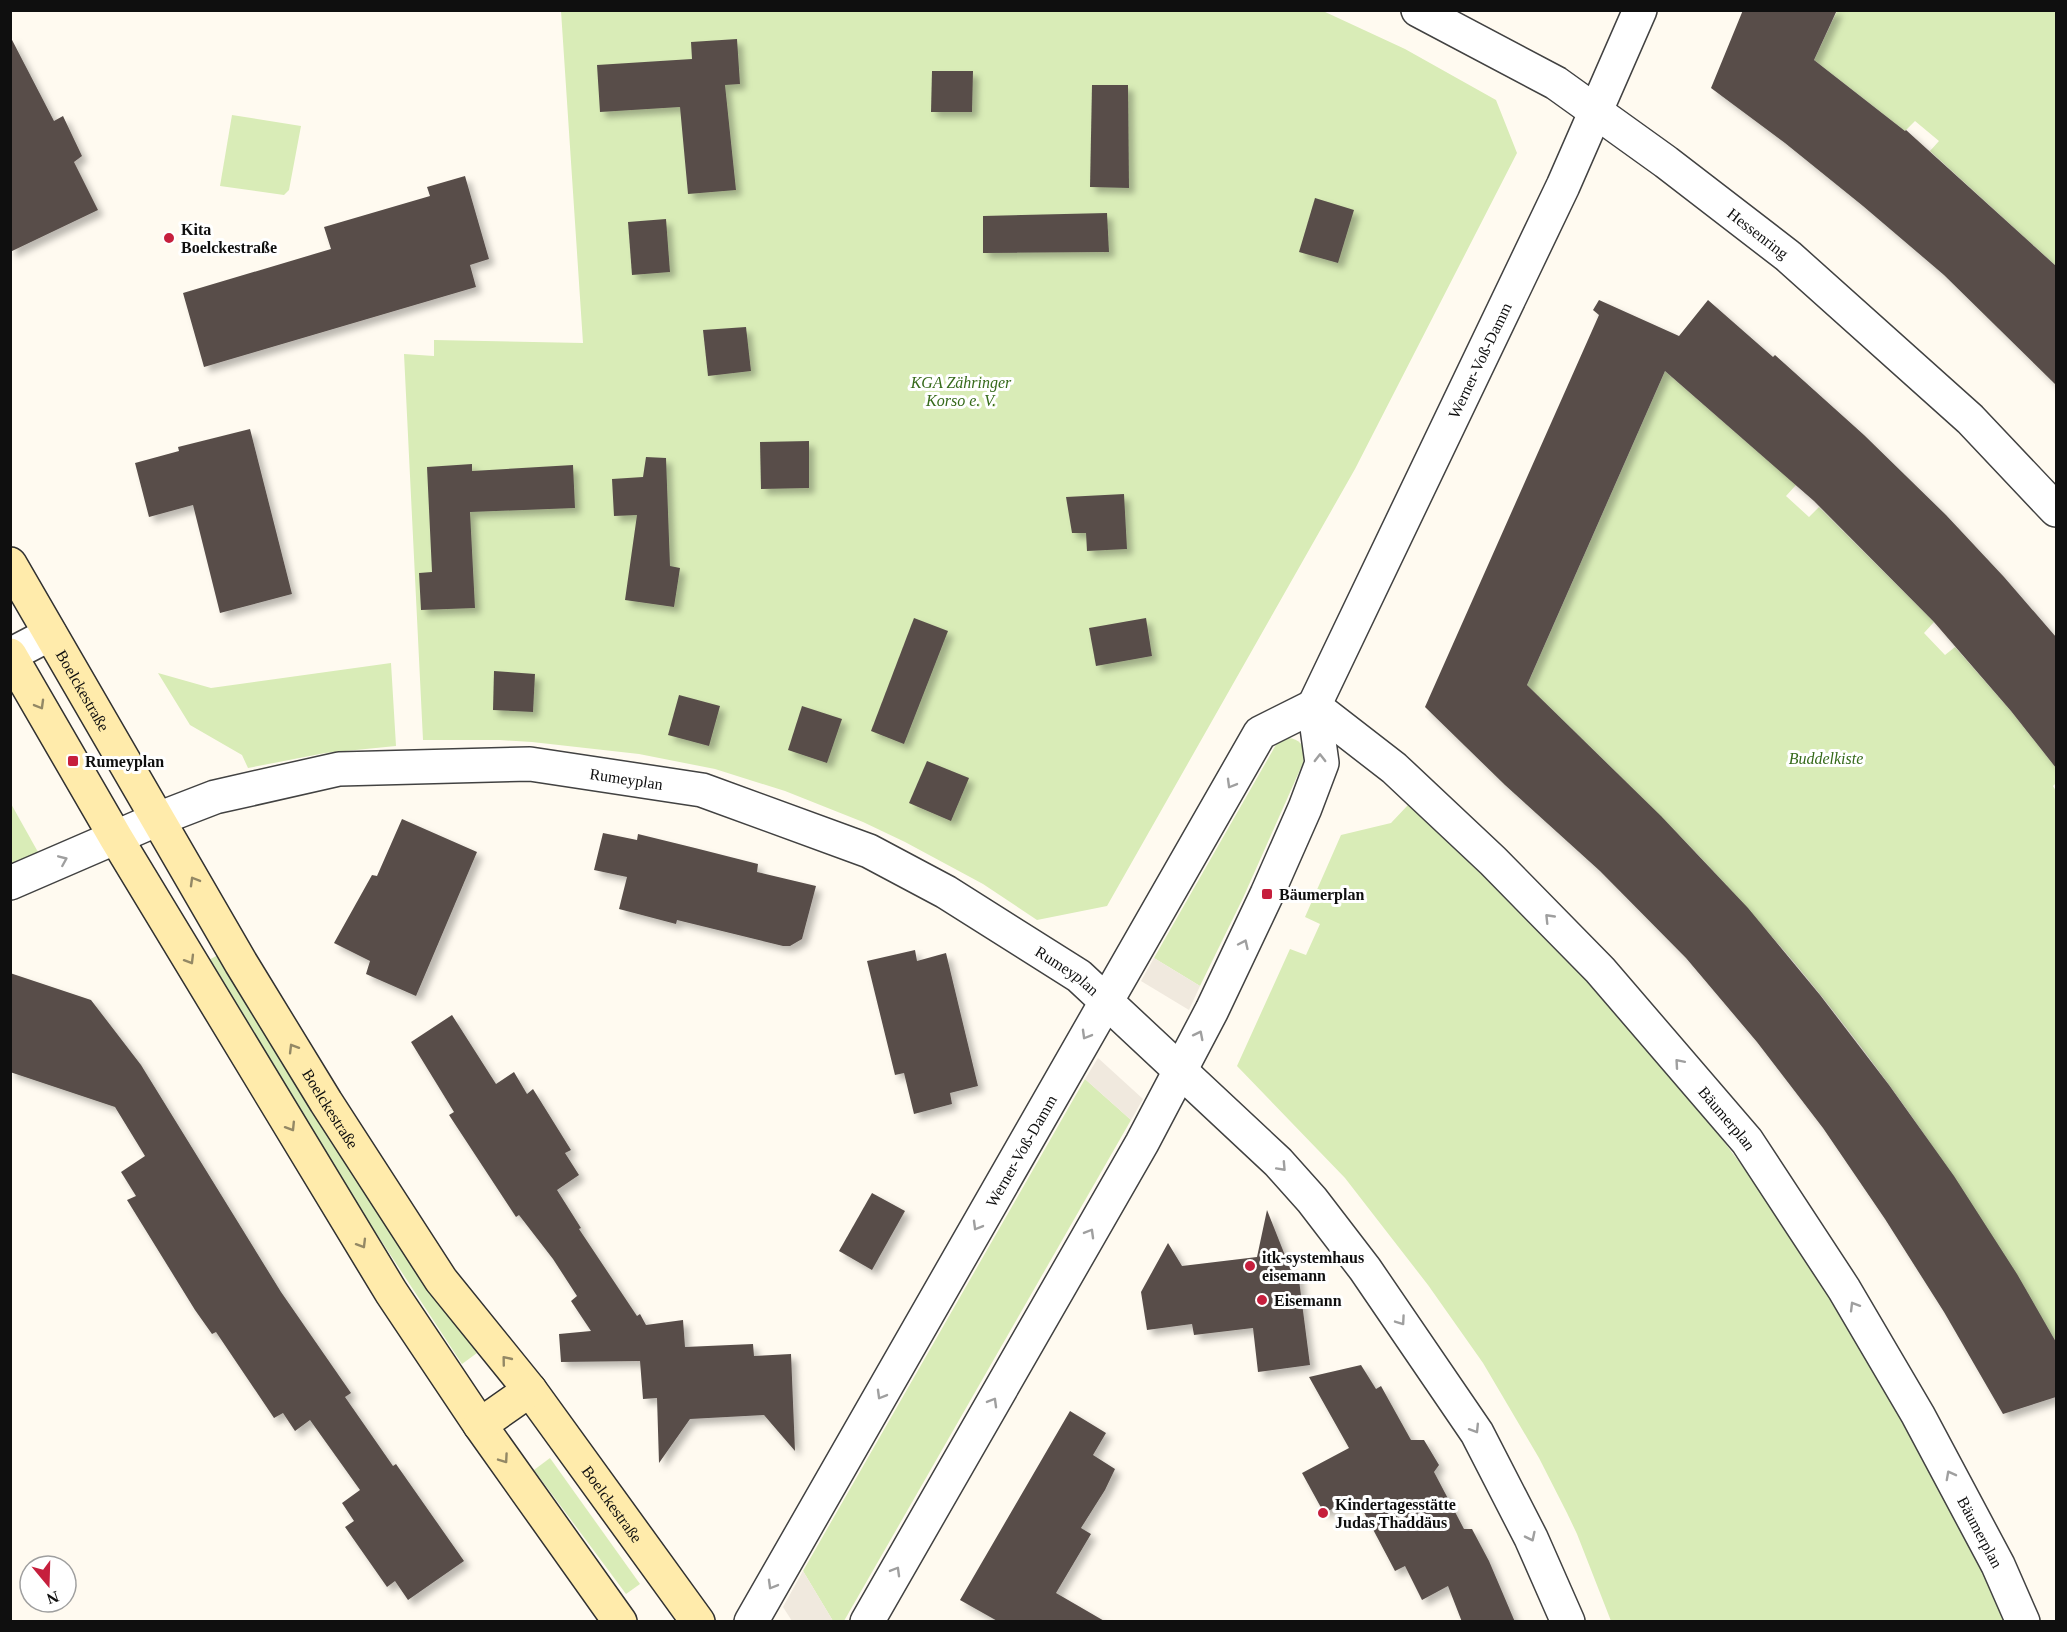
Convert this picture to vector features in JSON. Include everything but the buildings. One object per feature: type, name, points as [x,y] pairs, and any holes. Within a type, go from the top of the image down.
[{"type":"main road","name":"Boelckestraße","points":[[10,564],[241,963],[320,1092],[441,1280],[530,1390],[698,1622]]},
{"type":"main road","points":[[11,655],[116,838],[391,1292],[480,1425],[620,1622]]},
{"type":"main road","points":[[480,1425],[530,1390]]},
{"type":"street","name":"Hessenring","points":[[1418,10],[1557,83],[1666,162],[1788,256],[1970,419],[2056,510]]},
{"type":"street","name":"Werner-Voß-Damm","points":[[751,1622],[1260,733],[1314,706],[1563,186],[1640,10]]},
{"type":"street","points":[[11,655],[50,634]]},
{"type":"street","points":[[867,1622],[1181,1071],[1267,894],[1322,763],[1314,706]]},
{"type":"street","name":"Bäumerplan","points":[[1314,706],[1394,768],[1493,861],[1600,970],[1747,1141],[1844,1289],[1918,1415],[1998,1565],[2023,1622]]},
{"type":"street","name":"Rumeyplan","points":[[10,883],[215,797],[339,769],[530,764],[702,790],[869,850],[946,892],[1079,976],[1181,1071]]},
{"type":"street","points":[[1181,1071],[1278,1162],[1312,1200],[1371,1278],[1477,1433],[1531,1538],[1568,1622]]},
{"type":"green space","name":"KGA Zähringer Korso e. V.","points":[[561,11],[1323,11],[1405,49],[1496,100],[1517,153],[1355,469],[1107,906],[1037,920],[983,884],[863,822],[785,791],[715,769],[639,754],[532,742],[423,740],[404,354],[434,356],[434,340],[583,343]]},
{"type":"green space","points":[[1837,11],[2056,11],[2056,266],[1930,151],[1939,141],[1915,121],[1905,131],[1814,60]]},
{"type":"green space","points":[[232,115],[301,126],[289,190],[284,195],[220,186]]},
{"type":"green space","name":"Buddelkiste","points":[[1665,371],[1796,485],[1786,496],[1809,517],[1819,507],[1934,622],[1924,633],[1945,655],[1955,647],[2011,711],[2056,768],[2056,783],[2053,786],[2056,791],[2056,1342],[1950,1172],[1873,1062],[1832,1009],[1720,878],[1527,685]]},
{"type":"green space","points":[[391,663],[396,746],[325,753],[248,768],[242,755],[190,725],[158,673],[211,688]]},
{"type":"green space","points":[[1288,738],[1297,740],[1302,746],[1303,763],[1243,898],[1200,986],[1154,958],[1277,743]]},
{"type":"green space","points":[[10,802],[38,852],[11,865],[10,865]]},
{"type":"green space","points":[[1408,805],[1580,970],[1703,1114],[1746,1171],[1795,1240],[1900,1409],[1991,1585],[2005,1621],[1611,1621],[1567,1513],[1539,1458],[1483,1363],[1428,1285],[1345,1178],[1237,1066],[1290,949],[1306,955],[1320,924],[1305,917],[1341,835],[1391,823]]},
{"type":"green space","points":[[220,954],[374,1200],[477,1353],[462,1364],[361,1210],[205,962]]},
{"type":"green space","points":[[1085,1079],[1131,1120],[844,1621],[833,1621],[803,1571]]},
{"type":"green space","points":[[550,1458],[640,1584],[626,1594],[534,1470]]},
{"type":"shaded area","points":[[1154,958],[1200,986],[1189,1010],[1141,981]]},
{"type":"shaded area","points":[[1098,1058],[1143,1099],[1131,1120],[1085,1079]]},
{"type":"shaded area","points":[[803,1571],[833,1621],[792,1621],[783,1607]]},
{"type":"place","name":"Kita Boelckestraße","points":[[169,238]]},
{"type":"place","name":"Rumeyplan","points":[[73,761]]},
{"type":"place","name":"Bäumerplan","points":[[1267,894]]},
{"type":"place","name":"itk-systemhaus eisemann","points":[[1250,1266]]},
{"type":"place","name":"Eisemann","points":[[1262,1300]]},
{"type":"place","name":"Kindertagesstätte Judas Thaddäus","points":[[1323,1513]]}]
